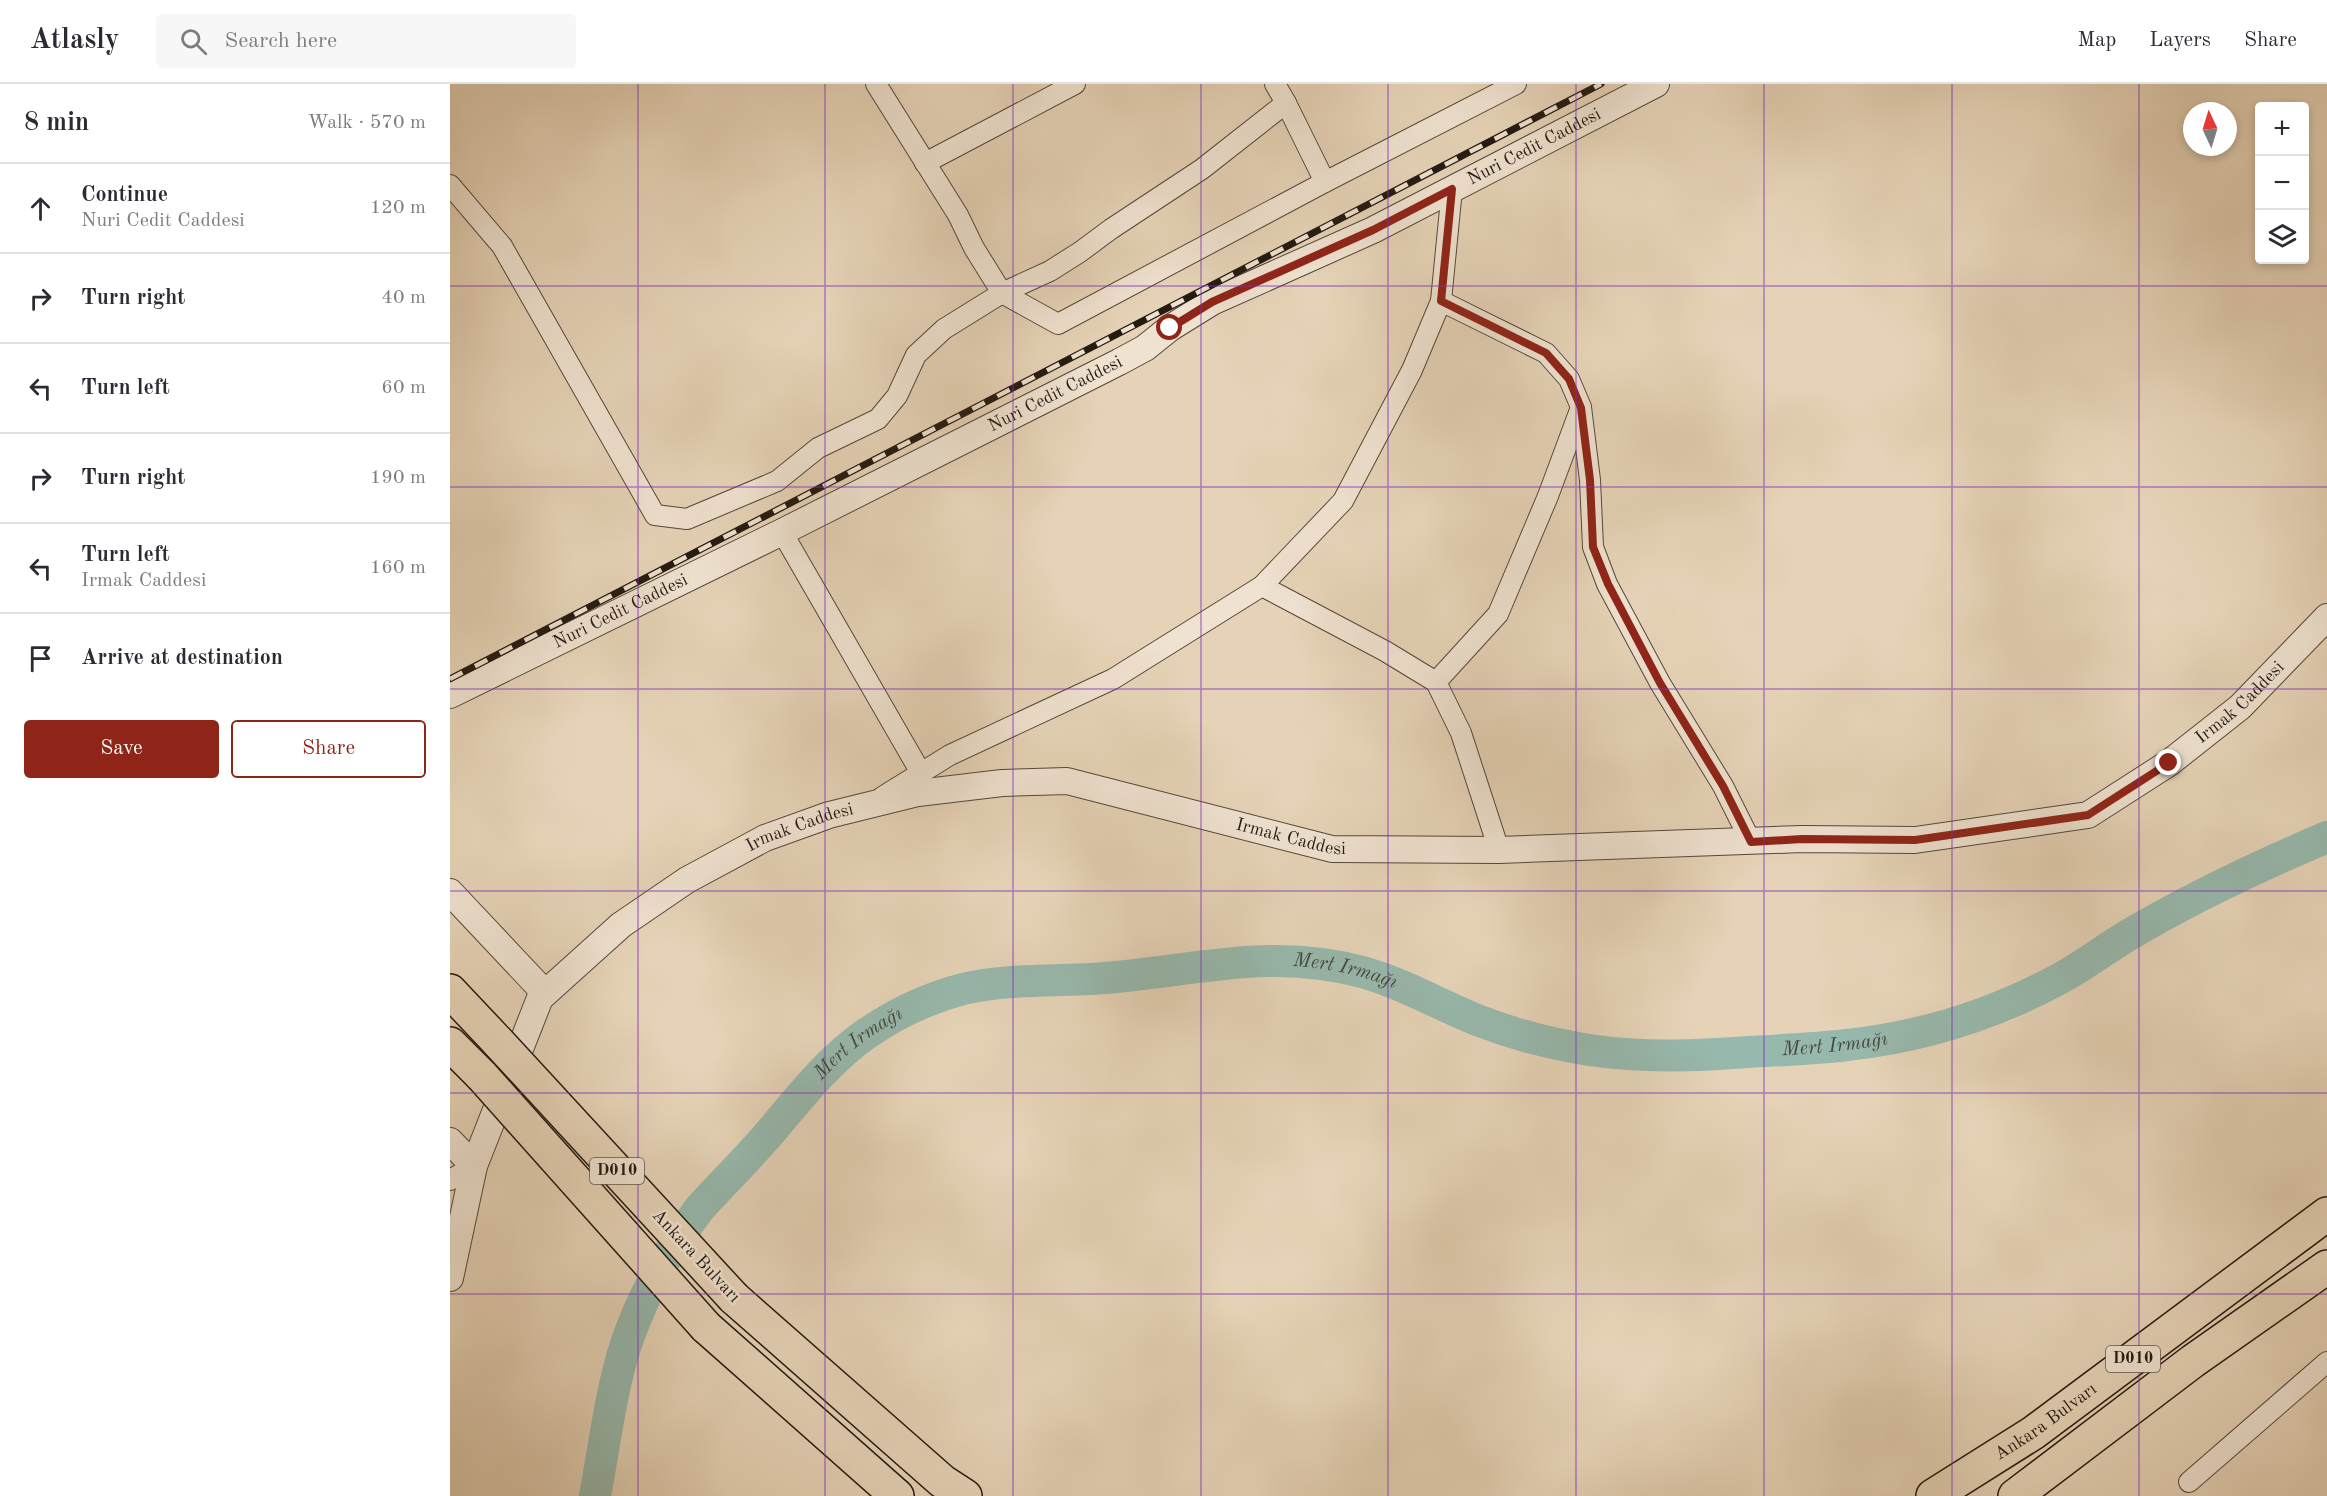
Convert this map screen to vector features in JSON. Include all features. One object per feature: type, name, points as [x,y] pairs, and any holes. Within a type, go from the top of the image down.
[{"type":"highway","name":"Ankara Bulvarı","points":[[450,991],[734,1298],[942,1480],[965,1496]]},
{"type":"highway","name":"D010","points":[[450,1044],[482,1076],[706,1327],[897,1496]]},
{"type":"highway","name":"Ankara Bulvarı","points":[[1933,1496],[2033,1433],[2327,1214]]},
{"type":"highway","name":"D010","points":[[2014,1496],[2193,1361],[2327,1267]]},
{"type":"street","points":[[876,84],[1002,293],[1058,324],[1325,182],[1516,84]]},
{"type":"street","points":[[925,163],[1075,84]]},
{"type":"street","points":[[1275,84],[1325,182]]},
{"type":"street","name":"Nuri Cedit Caddesi","points":[[450,695],[782,532],[1145,348],[1170,328],[1212,302],[1373,230],[1656,84]]},
{"type":"street","points":[[450,185],[502,246],[656,515],[687,519],[777,481],[818,448],[878,419],[897,396],[916,355],[944,329],[1002,293],[1050,271],[1080,252],[1202,169],[1286,103]]},
{"type":"street","points":[[870,805],[950,755],[1113,679],[1262,586],[1343,501],[1412,370],[1441,301],[1452,189]]},
{"type":"street","points":[[1441,301],[1546,353],[1569,379],[1581,408],[1590,480],[1593,547],[1608,584],[1660,683],[1723,786],[1751,842]]},
{"type":"street","points":[[1436,682],[1498,614],[1548,496],[1581,408]]},
{"type":"street","points":[[782,532],[921,773]]},
{"type":"street","points":[[1262,586],[1385,651],[1436,682],[1461,733],[1499,850]]},
{"type":"street","name":"Irmak Caddesi","points":[[450,1278],[474,1166],[540,998],[621,925],[687,880],[765,838],[828,815],[918,793],[1002,783],[1068,781],[1332,849],[1499,850],[1802,839],[1915,840],[2088,815],[2169,763],[2240,707],[2327,616]]},
{"type":"street","points":[[450,892],[545,993]]},
{"type":"street","points":[[450,1141],[474,1166],[450,1180]]},
{"type":"street","points":[[2189,1482],[2327,1362]]},
{"type":"waterway","name":"Mert Irmağı","points":[[595,1496],[612,1400],[626,1344],[648,1290],[688,1224],[838,1056],[888,1020],[937,997],[963,989],[998,983],[1105,978],[1233,963],[1296,961],[1362,972],[1491,1025],[1532,1038],[1589,1050],[1629,1054],[1689,1055],[1847,1045],[1929,1030],[2009,1003],[2077,969],[2127,936],[2200,896],[2327,837]]},
{"type":"railway","points":[[450,679],[1601,84]]},
{"type":"route","points":[[1170,328],[1212,302],[1373,230],[1452,189],[1441,301],[1546,353],[1569,379],[1581,408],[1590,480],[1593,547],[1608,584],[1660,683],[1723,786],[1751,842],[1802,839],[1915,840],[2088,815],[2169,763]]}]
